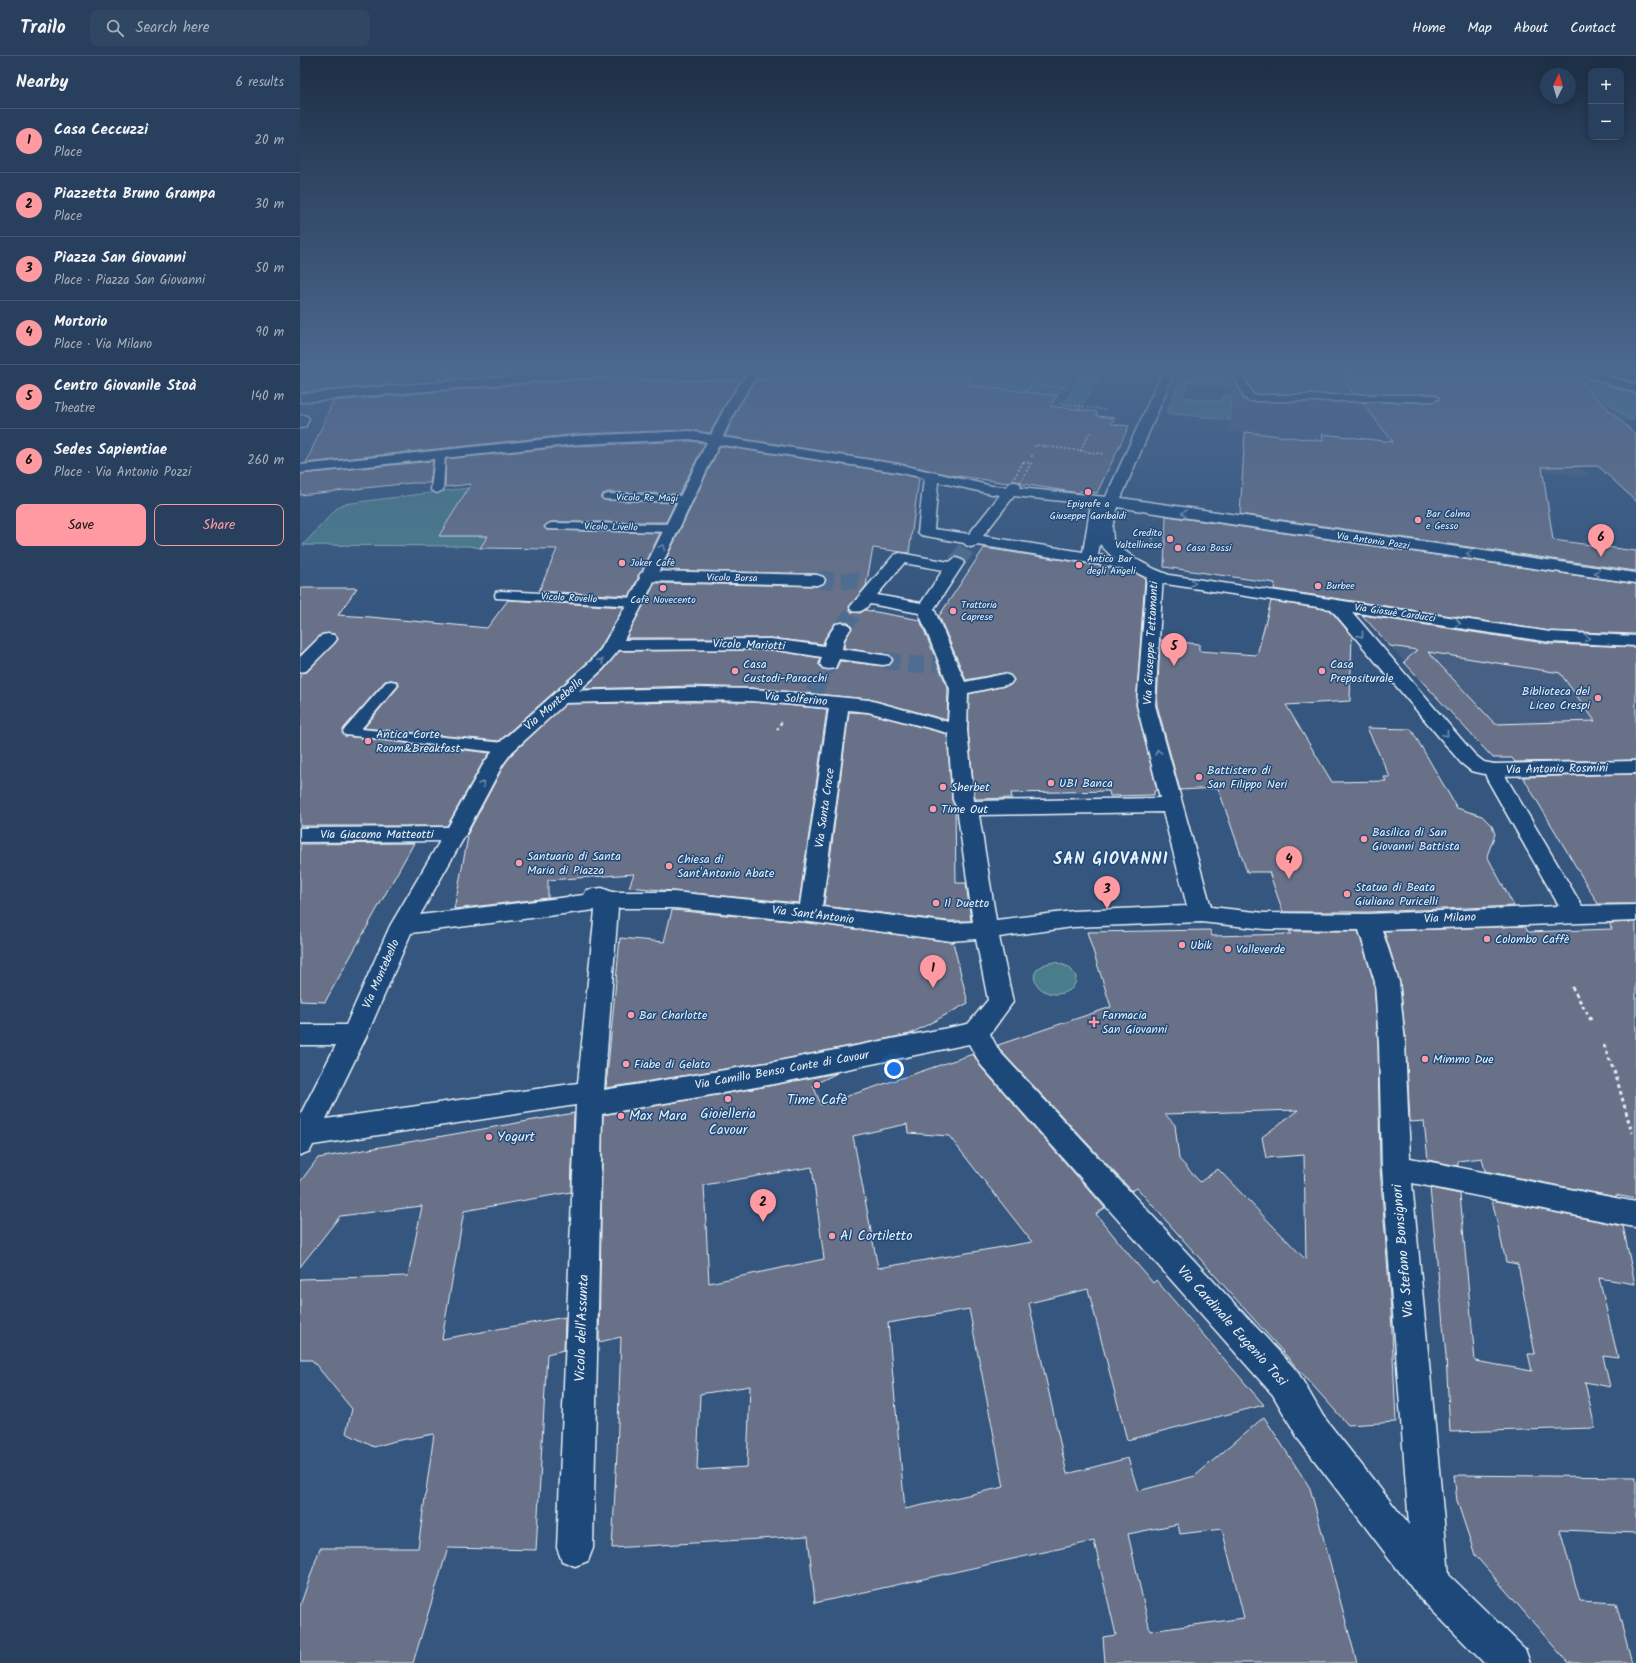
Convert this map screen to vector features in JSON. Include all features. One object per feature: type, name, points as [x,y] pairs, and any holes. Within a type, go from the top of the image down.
[{"type":"street","name":"Via Antonio Pozzi","points":[[300,469],[499,448]]},
{"type":"street","name":"Via Montebello","points":[[302,1138],[354,1035],[402,926],[494,763],[505,748],[528,726],[562,698],[597,665],[616,644],[710,448]]},
{"type":"street","name":"Via Antonio Pozzi","points":[[766,448],[897,468],[992,490],[1012,489],[1105,501],[1636,578]]},
{"type":"street","points":[[1090,558],[1105,501],[1131,448]]},
{"type":"street","points":[[931,476],[926,532],[972,541],[1090,558],[1138,568]]},
{"type":"street","points":[[972,541],[1012,489]]},
{"type":"street","name":"Via Giosuè Carducci","points":[[1105,501],[1105,540],[1124,557],[1155,575],[1166,579],[1550,637],[1636,641]]},
{"type":"street","points":[[926,609],[861,603],[874,581],[900,558],[955,565],[926,609],[941,662],[959,689],[957,730],[965,804],[986,930],[1001,1002],[976,1033]]},
{"type":"street","name":"Via Giuseppe Tettamanti","points":[[1155,575],[1146,705],[1201,914]]},
{"type":"street","name":"Vicolo Borsa","points":[[648,576],[817,580]]},
{"type":"street","points":[[1337,605],[1468,759],[1486,769],[1497,779],[1575,914]]},
{"type":"street","points":[[830,658],[835,638],[842,628]]},
{"type":"street","points":[[300,667],[328,639]]},
{"type":"street","name":"Vicolo Mariotti","points":[[616,644],[772,644],[830,658],[883,660]]},
{"type":"street","points":[[959,689],[1004,680]]},
{"type":"street","name":"Via Solferino","points":[[562,698],[692,694],[811,696],[839,703],[869,706],[957,730]]},
{"type":"street","name":"Via Santa Croce","points":[[810,914],[839,703]]},
{"type":"street","name":"Via Antonio Rosmini","points":[[1486,769],[1636,767]]},
{"type":"street","points":[[965,804],[1170,797]]},
{"type":"street","name":"Via Giacomo Matteotti","points":[[300,834],[455,834]]},
{"type":"street","name":"Via Sant'Antonio","points":[[402,926],[600,898],[674,900],[810,914],[951,932],[986,930],[1073,918],[1201,914]]},
{"type":"street","name":"Vicolo dell'Assunta","points":[[575,1548],[590,1100],[600,898]]},
{"type":"street","name":"Via Milano","points":[[1201,914],[1265,920],[1368,922],[1636,913]]},
{"type":"street","name":"Via Stefano Bonsignori","points":[[1368,922],[1387,982],[1392,1043],[1396,1168],[1431,1583]]},
{"type":"street","name":"Via Camillo Benso Conte di Cavour","points":[[302,1138],[590,1100],[605,1101],[774,1073],[976,1033]]},
{"type":"street","name":"Via Cardinale Eugenio Tosi","points":[[976,1033],[990,1058],[1285,1383],[1310,1428],[1431,1583],[1511,1663]]},
{"type":"street","points":[[300,1035],[354,1035]]},
{"type":"street","points":[[1396,1168],[1634,1214]]},
{"type":"lane","points":[[437,490],[440,454]]},
{"type":"lane","name":"Vicolo Re Magi","points":[[608,497],[686,498]]},
{"type":"lane","name":"Vicolo Livello","points":[[551,527],[671,528]]},
{"type":"lane","name":"Vicolo Rovello","points":[[501,595],[636,602]]},
{"type":"lane","points":[[390,685],[350,732],[505,748]]},
{"type":"path","points":[[1061,448],[1108,454]]},
{"type":"path","points":[[1028,463],[1030,459]]},
{"type":"path","points":[[1572,987],[1591,1020]]},
{"type":"path","points":[[1604,1045],[1616,1076],[1632,1132]]},
{"type":"shaded area","points":[[1375,448],[1563,448],[1590,477]]},
{"type":"shaded area","points":[[1550,645],[1636,755],[1493,758],[1390,646]]},
{"type":"green space","points":[[468,488],[440,536],[488,536],[480,548],[469,546],[303,545],[336,509],[343,504]]},
{"type":"green space","points":[[1055,962],[1069,967],[1076,976],[1075,983],[1072,988],[1058,994],[1049,993],[1041,989],[1036,984],[1034,977],[1036,971],[1043,965]]},
{"type":"building","points":[[313,448],[446,448],[306,463]]},
{"type":"building","points":[[557,448],[702,448],[679,494],[608,492],[600,497],[604,500],[675,503],[666,522],[551,522],[544,527],[547,530],[660,533],[629,596],[539,591],[557,549],[480,548],[488,536],[439,536],[471,484],[445,487],[446,459]]},
{"type":"building","points":[[719,448],[733,448],[897,473],[919,478],[909,553],[873,548],[866,586],[849,608],[852,612],[860,613],[865,610],[920,620],[948,689],[947,720],[869,699],[752,688],[692,686],[583,689],[604,670],[619,651],[771,650],[820,658],[819,665],[823,669],[829,670],[836,669],[840,661],[883,666],[889,665],[893,661],[889,655],[844,648],[845,640],[852,628],[849,623],[842,622],[835,623],[825,638],[823,644],[771,638],[626,638],[655,583],[817,586],[826,581],[824,576],[817,574],[661,570]]},
{"type":"building","points":[[801,448],[1118,448],[1097,493],[1080,491],[1079,493],[1022,484],[1015,481],[1008,483],[951,475],[897,463]]},
{"type":"building","points":[[1244,448],[1636,448],[1636,501],[1598,466],[1542,467],[1553,540],[1636,551],[1636,571],[1240,514]]},
{"type":"building","points":[[433,461],[430,483],[411,483],[300,495],[301,474]]},
{"type":"building","points":[[1166,516],[1636,584],[1636,634],[1550,631],[1274,589],[1275,583],[1164,567]]},
{"type":"building","points":[[984,548],[1109,567],[1137,574],[1145,578],[1136,705],[1157,790],[1154,791],[1154,795],[1110,796],[1109,791],[1011,793],[1012,798],[975,799],[968,730],[969,694],[1010,685],[1014,680],[1010,675],[1004,673],[966,680],[939,616]]},
{"type":"building","points":[[300,588],[357,588],[338,615],[487,628],[508,600],[624,607],[600,648],[590,660],[499,741],[364,728],[399,686],[397,681],[391,680],[385,681],[344,728],[342,733],[345,736],[490,753],[483,762],[447,826],[300,826],[300,673],[307,672],[338,639],[334,634],[322,634],[300,655]]},
{"type":"building","points":[[1271,601],[1330,610],[1352,636],[1350,701],[1286,705],[1332,782],[1386,781],[1384,777],[1390,777],[1367,728],[1411,729],[1457,808],[1482,816],[1492,826],[1495,834],[1487,856],[1514,906],[1368,912],[1283,912],[1269,872],[1247,872],[1218,788],[1180,790],[1157,705],[1160,640],[1199,644],[1199,651],[1257,655]]},
{"type":"building","points":[[1362,615],[1550,644],[1636,647],[1636,760],[1515,762],[1512,758],[1493,758],[1404,662],[1417,650],[1390,646]],"holes":[[[1428,652],[1560,673],[1595,721],[1495,724]]]},
{"type":"building","points":[[752,702],[827,709],[799,903],[629,887],[634,874],[548,880],[548,898],[454,909],[468,837],[466,837],[504,765],[513,753],[566,704]]},
{"type":"building","points":[[849,712],[868,713],[947,734],[952,800],[955,807],[956,883],[966,883],[971,921],[948,921],[824,906]]},
{"type":"building","points":[[1636,774],[1636,904],[1598,904],[1523,777]]},
{"type":"building","points":[[414,843],[325,1002],[300,1001],[300,844]]},
{"type":"building","points":[[672,910],[810,923],[953,942],[968,1003],[910,1034],[774,1061],[606,1088],[620,938],[664,942]]},
{"type":"building","points":[[1636,922],[1636,1199],[1616,1195],[1616,1197],[1485,1171],[1482,1158],[1458,1161],[1458,1166],[1428,1160],[1424,1121],[1410,1122],[1406,1043],[1400,982],[1384,931],[1525,926],[1528,932],[1612,929],[1609,923]]},
{"type":"building","points":[[1210,930],[1212,936],[1291,934],[1289,931],[1358,931],[1374,982],[1378,1043],[1380,1168],[1391,1311],[1396,1422],[1348,1425],[1137,1188],[1132,1191],[1000,1050],[998,1045],[1111,1007],[1087,932]],"holes":[[[1298,1110],[1262,1137],[1266,1158],[1304,1155],[1306,1260],[1218,1169],[1200,1182],[1179,1159],[1175,1125],[1165,1114]]]},
{"type":"building","points":[[973,1054],[980,1066],[1105,1208],[1096,1214],[1131,1257],[1153,1283],[1156,1280],[1264,1405],[1127,1440],[1088,1289],[1029,1303],[1067,1474],[1128,1458],[1138,1491],[1195,1476],[1264,1417],[1310,1488],[1357,1663],[1105,1663],[1103,1637],[1116,1635],[1094,1541],[815,1603],[808,1536],[612,1548],[621,1337],[599,1342],[603,1115],[837,1073],[813,1085],[821,1105]],"holes":[[[907,1124],[908,1133],[949,1136],[1032,1242],[878,1268],[853,1136]],[[812,1167],[824,1259],[709,1283],[704,1185]],[[969,1309],[1004,1487],[905,1509],[888,1323]],[[750,1386],[747,1467],[697,1470],[700,1394]],[[1178,1524],[1180,1534],[1222,1529],[1244,1618],[1150,1631],[1128,1534]]]},
{"type":"building","points":[[574,1113],[571,1192],[464,1211],[442,1339],[565,1317],[564,1350],[547,1354],[536,1550],[448,1548],[413,1663],[300,1663],[300,1606],[320,1548],[418,1548],[434,1434],[395,1441],[374,1447],[346,1433],[352,1409],[312,1360],[300,1360],[300,1279],[408,1276],[422,1206],[340,1216],[300,1267],[300,1182],[318,1158]]},
{"type":"building","points":[[1430,1188],[1460,1194],[1475,1361],[1532,1371],[1528,1354],[1535,1354],[1518,1264],[1506,1262],[1492,1200],[1623,1226],[1635,1284],[1599,1278],[1618,1358],[1603,1356],[1610,1387],[1585,1382],[1595,1428],[1450,1432],[1446,1356]]},
{"type":"building","points":[[1454,1475],[1636,1477],[1636,1533],[1560,1530],[1580,1601],[1616,1603],[1632,1663],[1568,1663],[1475,1555],[1457,1501]]},
{"type":"tunnel","points":[[956,563],[971,542]]},
{"type":"tunnel","points":[[817,580],[867,581]]},
{"type":"tunnel","points":[[842,628],[857,609]]},
{"type":"tunnel","points":[[883,660],[915,665],[936,663]]},
{"type":"tunnel","points":[[813,693],[829,664]]},
{"type":"place","name":"Epigrafe a Giuseppe Garibaldi","points":[[1088,492]]},
{"type":"place","name":"Bar Calma e Gesso","points":[[1418,520]]},
{"type":"place","name":"Credito Valtellinese","points":[[1170,539]]},
{"type":"place","name":"Casa Bossi","points":[[1178,548]]},
{"type":"place","name":"Sedes Sapientiae","points":[[1601,557]]},
{"type":"place","name":"Joker Cafè","points":[[622,563]]},
{"type":"place","name":"Antico Bar degli Angeli","points":[[1079,565]]},
{"type":"place","name":"Burbee","points":[[1318,586]]},
{"type":"place","name":"Cafè Novecento","points":[[663,588]]},
{"type":"place","name":"Trattoria Caprese","points":[[953,611]]},
{"type":"place","name":"Centro Giovanile Stoà","points":[[1174,666]]},
{"type":"place","name":"Casa Custodi-Paracchi","points":[[735,671]]},
{"type":"place","name":"Casa Prepositurale","points":[[1322,671]]},
{"type":"place","name":"Biblioteca del Liceo Crespi","points":[[1598,698]]},
{"type":"place","name":"Antica Corte Room&Breakfast","points":[[368,741]]},
{"type":"place","name":"Battistero di San Filippo Neri","points":[[1199,777]]},
{"type":"place","name":"UBI Banca","points":[[1051,783]]},
{"type":"place","name":"Sherbet","points":[[943,787]]},
{"type":"place","name":"Time Out","points":[[933,809]]},
{"type":"place","name":"Basilica di San Giovanni Battista","points":[[1364,839]]},
{"type":"place","name":"Santuario di Santa Maria di Piazza","points":[[519,863]]},
{"type":"place","name":"Chiesa di Sant'Antonio Abate","points":[[669,866]]},
{"type":"place","name":"Mortorio","points":[[1289,879]]},
{"type":"place","name":"Statua di Beata Giuliana Puricelli","points":[[1347,894]]},
{"type":"place","name":"Il Duetto","points":[[936,903]]},
{"type":"place","name":"Piazza San Giovanni","points":[[1107,909]]},
{"type":"place","name":"Colombo Caffè","points":[[1487,939]]},
{"type":"place","name":"Ubik","points":[[1182,945]]},
{"type":"place","name":"Valleverde","points":[[1228,949]]},
{"type":"place","name":"Casa Ceccuzzi","points":[[933,988]]},
{"type":"place","name":"Bar Charlotte","points":[[631,1015]]},
{"type":"place","name":"Farmacia San Giovanni","points":[[1094,1022]]},
{"type":"place","name":"Mimmo Due","points":[[1425,1059]]},
{"type":"place","name":"Fiabe di Gelato","points":[[626,1064]]},
{"type":"place","name":"Time Cafè","points":[[817,1085]]},
{"type":"place","name":"Gioielleria Cavour","points":[[728,1099]]},
{"type":"place","name":"Max Mara","points":[[621,1116]]},
{"type":"place","name":"Yogurt","points":[[489,1137]]},
{"type":"place","name":"Piazzetta Bruno Grampa","points":[[763,1222]]},
{"type":"place","name":"Al Cortiletto","points":[[832,1236]]},
{"type":"district","name":"SAN GIOVANNI","points":[[1111,859]]}]
